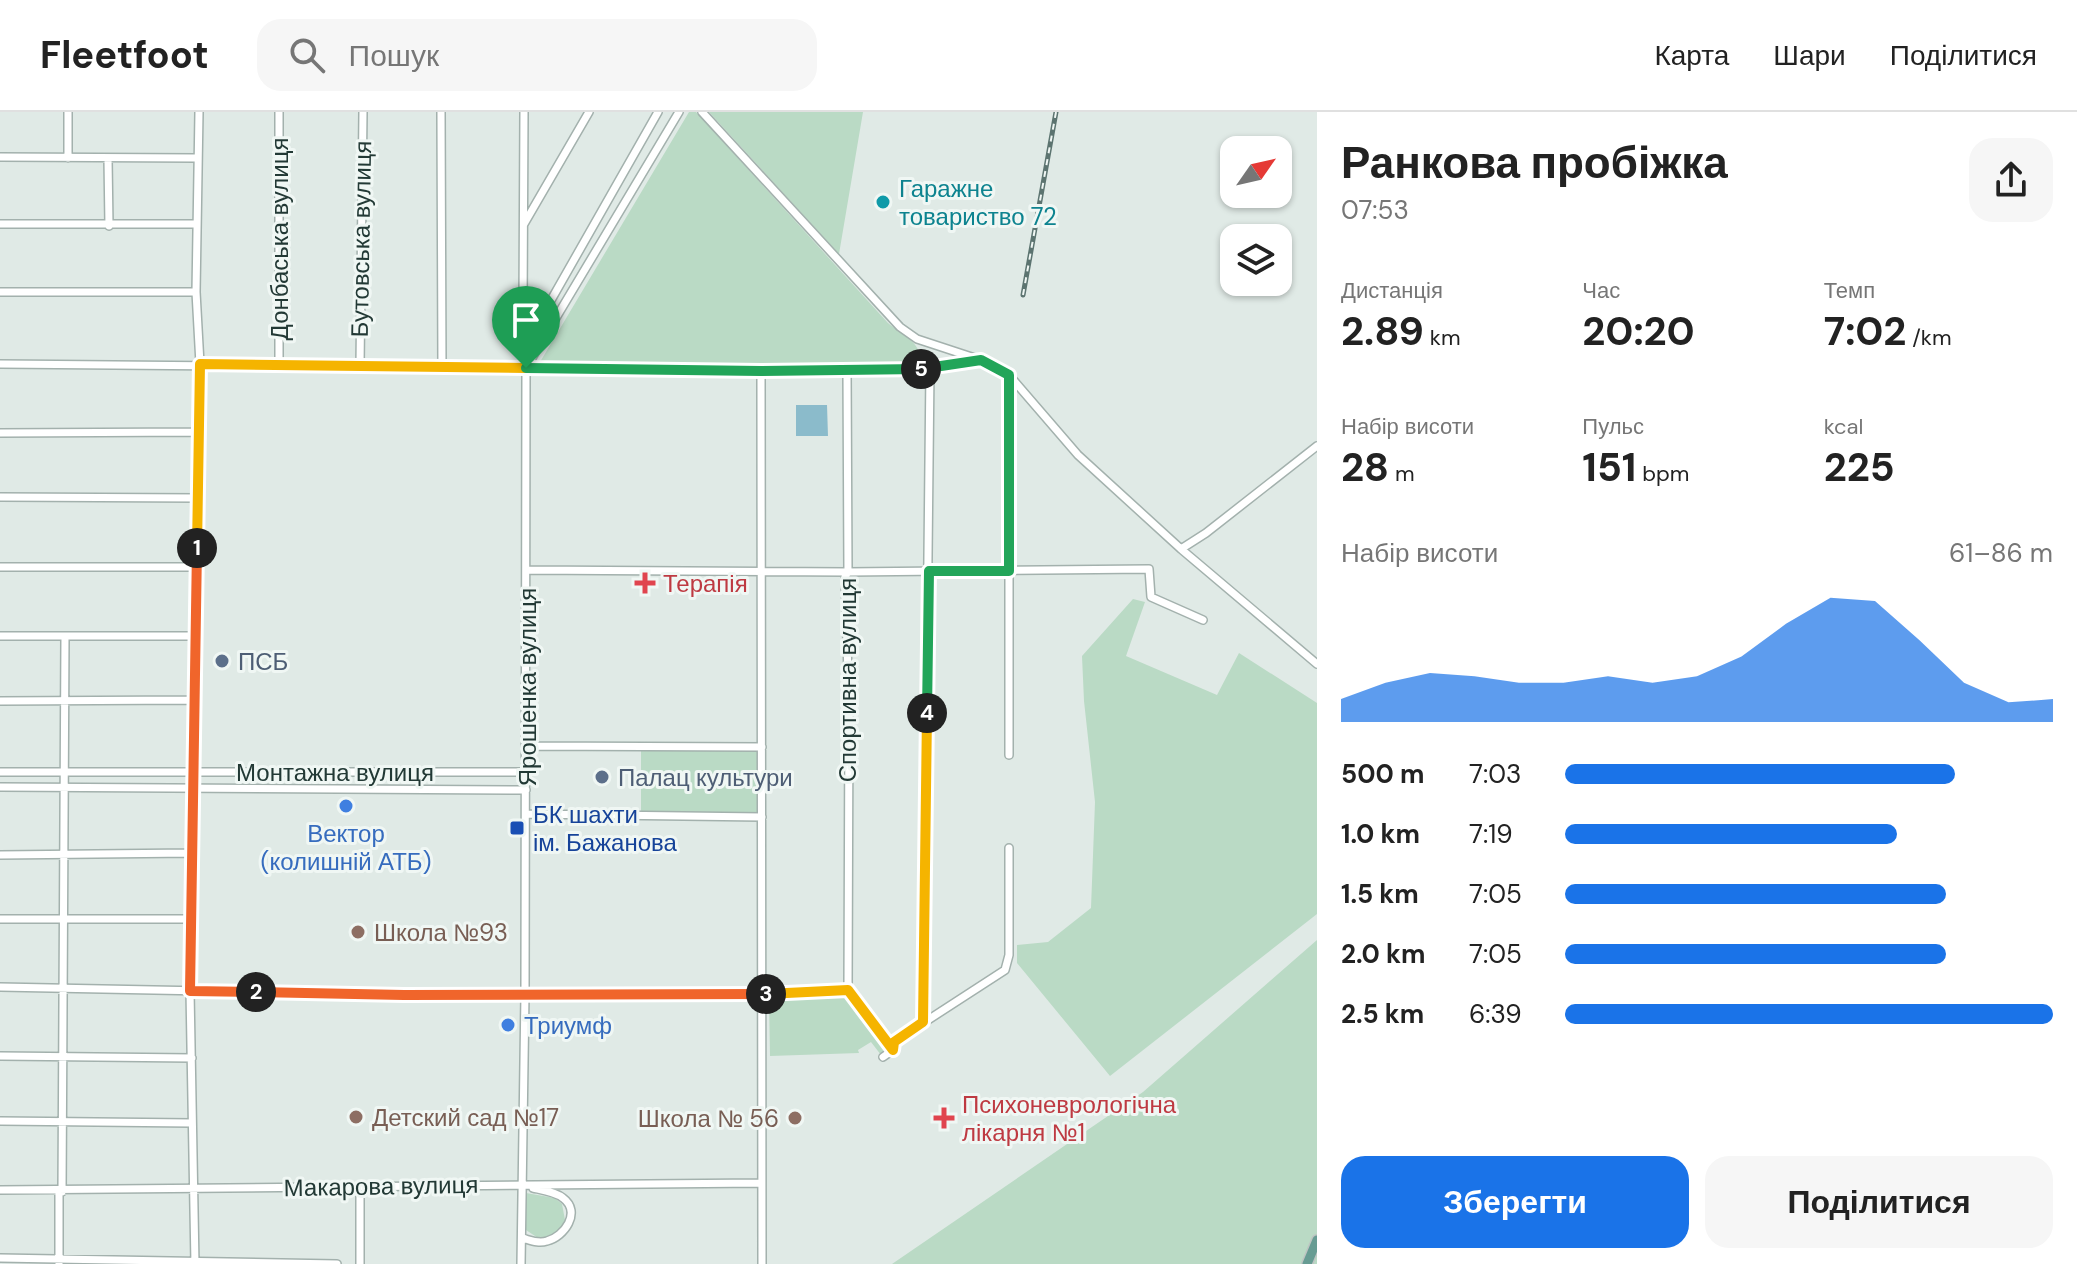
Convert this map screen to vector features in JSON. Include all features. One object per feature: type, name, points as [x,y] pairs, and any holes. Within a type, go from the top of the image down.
[{"type":"main road","points":[[1307,1264],[1317,1240]]},
{"type":"street","points":[[68,112],[68,158]]},
{"type":"street","points":[[195,1263],[190,991],[199,498],[196,158],[199,112]]},
{"type":"street","name":"Донбаська вулиця","points":[[279,112],[279,365]]},
{"type":"street","name":"Бутовська вулиця","points":[[360,366],[363,112]]},
{"type":"street","points":[[441,112],[442,369]]},
{"type":"street","name":"Ярошенка вулиця","points":[[521,1264],[527,570],[526,368],[520,350],[524,112]]},
{"type":"street","points":[[523,226],[589,112]]},
{"type":"street","points":[[523,307],[535,312],[550,302],[658,112]]},
{"type":"street","points":[[526,368],[679,112]]},
{"type":"street","points":[[702,112],[859,286],[907,333],[930,344],[981,360],[1009,375],[1078,455],[1181,549],[1317,664]]},
{"type":"street","points":[[0,157],[196,158]]},
{"type":"street","points":[[108,159],[109,226]]},
{"type":"street","points":[[0,224],[197,224]]},
{"type":"street","points":[[0,292],[196,292]]},
{"type":"street","points":[[0,364],[761,371],[930,369],[981,360]]},
{"type":"street","points":[[923,1022],[930,369]]},
{"type":"street","name":"Спортивна вулиця","points":[[847,370],[848,990]]},
{"type":"street","points":[[761,371],[762,1264]]},
{"type":"street","points":[[1009,375],[1009,755]]},
{"type":"street","points":[[0,433],[199,432]]},
{"type":"street","points":[[1181,549],[1317,446]]},
{"type":"street","points":[[0,497],[199,498]]},
{"type":"street","points":[[0,567],[197,567]]},
{"type":"street","points":[[527,570],[848,572],[1149,569],[1151,597],[1203,620]]},
{"type":"street","points":[[0,636],[195,636]]},
{"type":"street","points":[[60,1261],[65,636]]},
{"type":"street","points":[[0,701],[194,700]]},
{"type":"street","points":[[526,746],[762,747]]},
{"type":"street","name":"Монтажна вулиця","points":[[0,772],[526,772]]},
{"type":"street","name":"Монтажна вулиця","points":[[0,787],[226,791],[526,790]]},
{"type":"street","points":[[526,814],[762,817]]},
{"type":"street","points":[[883,1057],[893,1050],[894,1042],[1005,970],[1009,955],[1009,848]]},
{"type":"street","points":[[0,855],[192,853]]},
{"type":"street","points":[[0,919],[191,919]]},
{"type":"street","points":[[0,987],[404,995],[762,995],[848,990],[893,1050]]},
{"type":"street","points":[[0,1056],[192,1058]]},
{"type":"street","points":[[0,1121],[192,1123]]},
{"type":"street","name":"Макарова вулиця","points":[[0,1190],[61,1192],[761,1183]]},
{"type":"street","points":[[522,1238],[539,1242],[554,1239],[566,1229],[571,1216],[570,1208],[562,1197],[523,1185]]},
{"type":"street","points":[[360,1186],[360,1264]]},
{"type":"street","points":[[0,1258],[337,1264]]},
{"type":"green space","points":[[689,112],[696,112],[888,323],[912,341],[919,352],[916,366],[540,362]]},
{"type":"green space","points":[[709,112],[863,112],[839,254]]},
{"type":"green space","points":[[1133,599],[1145,602],[1126,656],[1217,695],[1239,653],[1317,703],[1317,914],[1110,1076],[1017,963],[1017,945],[1048,942],[1091,908],[1095,802],[1082,656]]},
{"type":"green space","points":[[641,746],[762,747],[762,817],[641,816]]},
{"type":"green space","points":[[1317,940],[1317,1264],[892,1264],[1143,1092]]},
{"type":"green space","points":[[845,994],[889,1049],[881,1055],[871,1042],[858,1050],[859,1053],[770,1056],[769,998]]},
{"type":"green space","points":[[526,1193],[555,1198],[562,1204],[565,1220],[554,1234],[538,1238],[526,1230]]},
{"type":"water","points":[[796,405],[827,405],[828,436],[796,436]]},
{"type":"railway","points":[[1023,295],[1056,112]]},
{"type":"place","name":"Гаражне товариство 72","points":[[883,202]]},
{"type":"place","name":"Терапія","points":[[645,583]]},
{"type":"place","name":"ПСБ","points":[[222,661]]},
{"type":"place","name":"Палац культури","points":[[602,777]]},
{"type":"place","name":"Вектор (колишній АТБ)","points":[[346,806]]},
{"type":"place","name":"БК шахти ім. Бажанова","points":[[517,828]]},
{"type":"place","name":"Школа №93","points":[[358,932]]},
{"type":"place","name":"Триумф","points":[[508,1025]]},
{"type":"place","name":"Детский сад №17","points":[[356,1117]]},
{"type":"place","name":"Школа № 56","points":[[795,1118]]},
{"type":"place","name":"Психоневрологічна лікарня №1","points":[[944,1118]]},
{"type":"route","points":[[981,360],[1009,375],[1009,571],[929,571],[923,1022],[894,1042],[893,1050],[848,990],[762,995],[404,995],[190,991],[200,364],[526,368],[761,371],[930,369],[981,360]]}]
